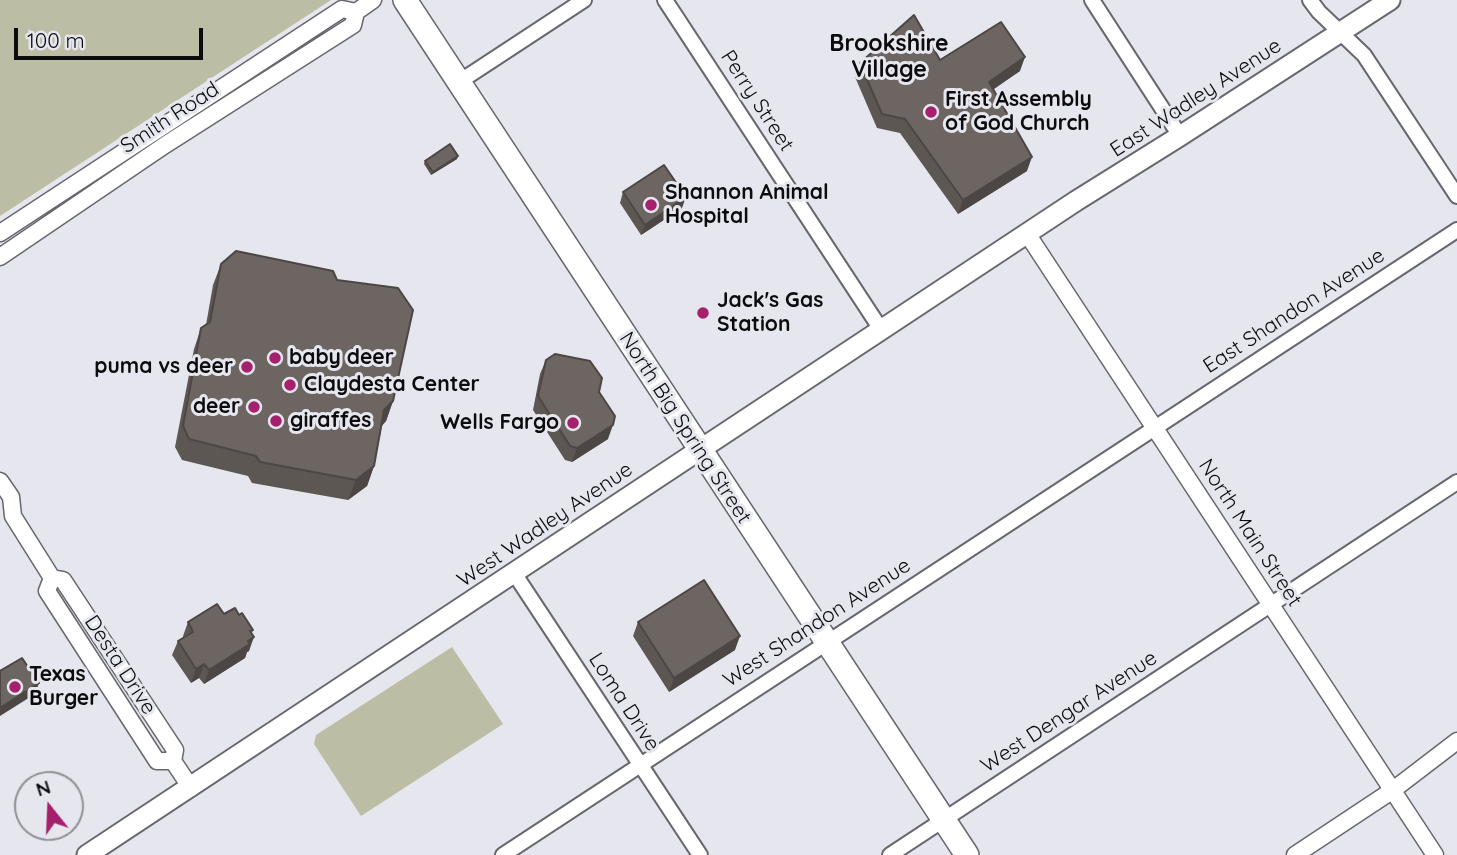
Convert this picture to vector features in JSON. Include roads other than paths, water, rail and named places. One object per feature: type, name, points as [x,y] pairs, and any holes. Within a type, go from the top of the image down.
[{"type":"highway","name":"North Big Spring Street","points":[[405,0],[967,855]]},
{"type":"main road","name":"East Wadley Avenue","points":[[1028,235],[1076,201],[1390,0]]},
{"type":"main road","name":"West Wadley Avenue","points":[[87,855],[1028,235]]},
{"type":"street","name":"Smith Road","points":[[0,257],[165,145],[354,25],[356,12],[373,0]]},
{"type":"street","points":[[459,82],[584,0]]},
{"type":"street","name":"Perry Street","points":[[666,0],[882,331]]},
{"type":"street","points":[[1092,0],[1180,136]]},
{"type":"street","points":[[1310,0],[1319,12],[1364,54],[1457,195]]},
{"type":"street","name":"Smith Road","points":[[0,233],[342,9],[356,12]]},
{"type":"street","name":"East Shandon Avenue","points":[[1155,426],[1457,230]]},
{"type":"street","name":"North Main Street","points":[[1028,235],[1435,855]]},
{"type":"street","name":"West Shandon Avenue","points":[[503,855],[1155,426]]},
{"type":"street","name":"Desta Drive","points":[[0,481],[11,497],[6,515],[52,578],[63,580],[175,750],[173,761],[191,788]]},
{"type":"street","name":"West Dengar Avenue","points":[[890,855],[1457,482]]},
{"type":"street","name":"Loma Drive","points":[[514,573],[700,855]]},
{"type":"street","points":[[1295,855],[1393,790],[1457,741]]},
{"type":"place","name":"First Assembly of God Church","points":[[931,112]]},
{"type":"place","name":"Shannon Animal Hospital","points":[[651,205]]},
{"type":"place","name":"Jack's Gas Station","points":[[703,313]]},
{"type":"place","name":"baby deer","points":[[275,358]]},
{"type":"place","name":"puma vs deer","points":[[247,367]]},
{"type":"place","name":"Claydesta Center","points":[[290,385]]},
{"type":"place","name":"deer","points":[[254,407]]},
{"type":"place","name":"giraffes","points":[[276,421]]},
{"type":"place","name":"Wells Fargo","points":[[573,423]]},
{"type":"place","name":"Texas Burger","points":[[15,687]]},
{"type":"district","name":"Brookshire Village","points":[[889,57]]}]
